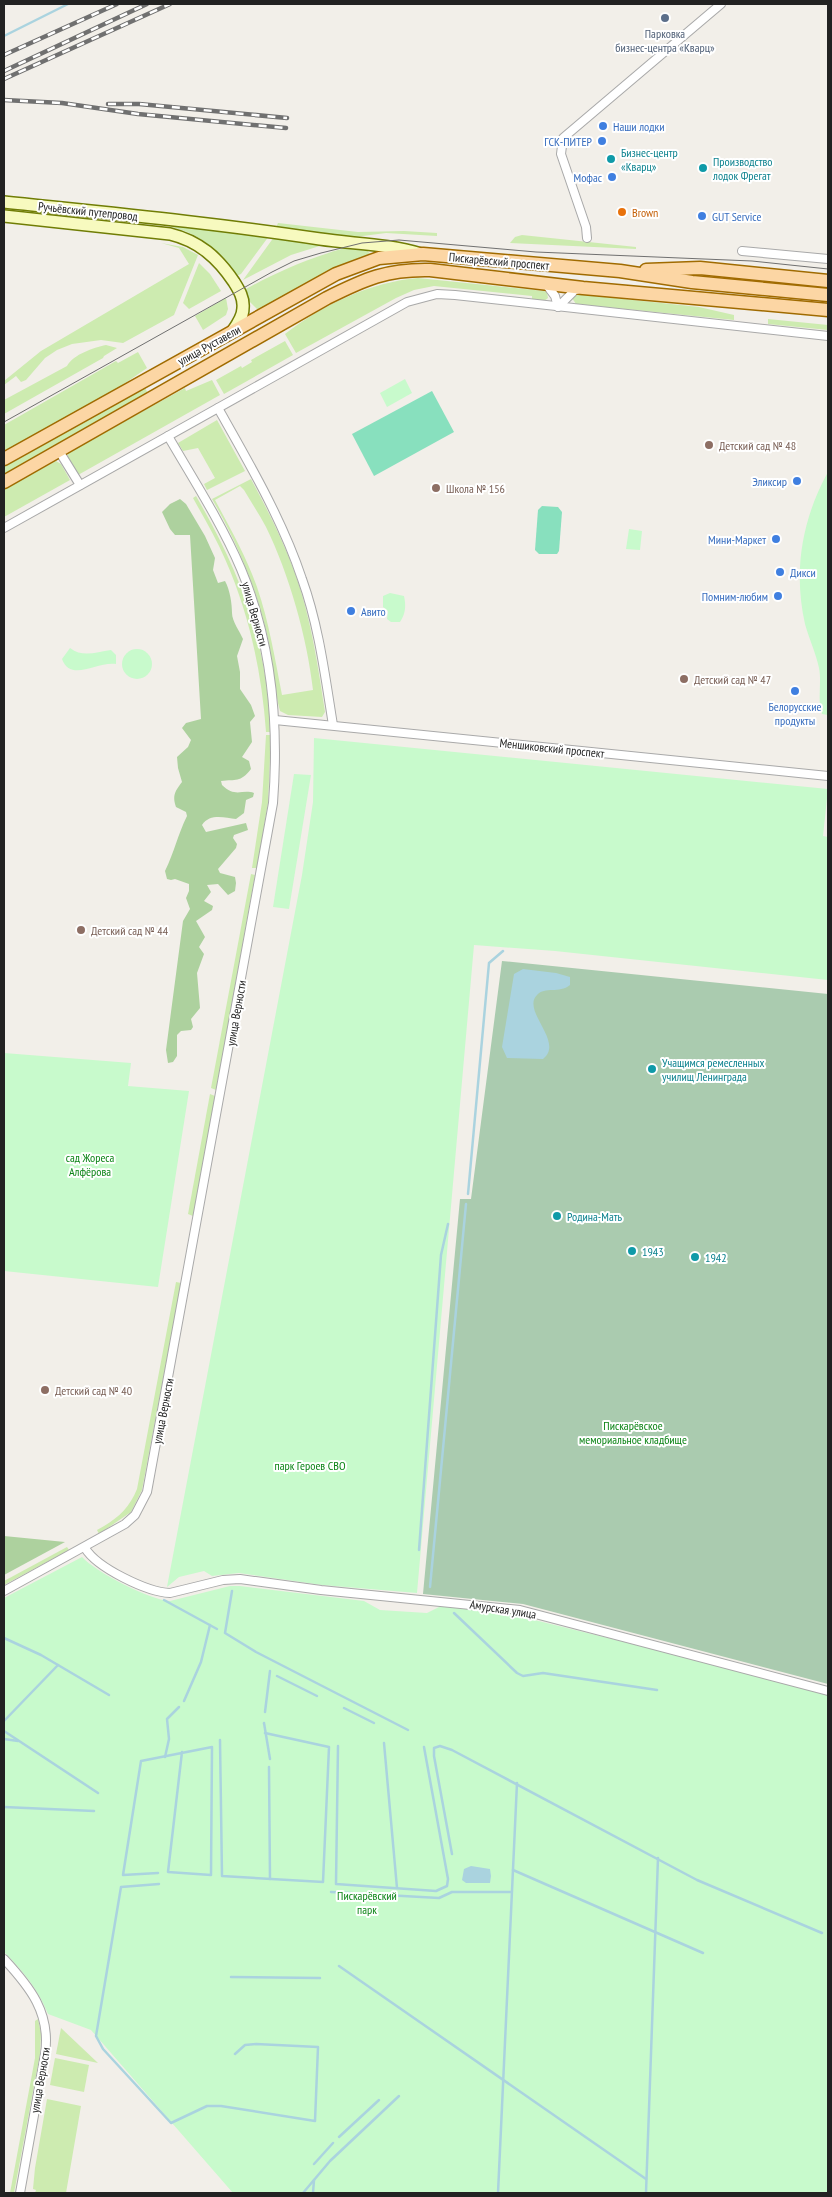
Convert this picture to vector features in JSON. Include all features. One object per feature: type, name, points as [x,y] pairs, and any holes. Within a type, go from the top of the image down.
[{"type":"main road","name":"Ручьёвский путепровод","points":[[4,202],[171,220]]},
{"type":"main road","name":"Ручьёвский путепровод","points":[[4,216],[170,234],[188,239],[218,260],[236,286],[244,307],[240,320],[232,332]]},
{"type":"main road","name":"Пискарёвский проспект","points":[[171,220],[397,247],[423,254],[620,272],[692,282],[828,295]]},
{"type":"main road","name":"улица Руставели","points":[[4,460],[336,274],[379,258],[423,254]]},
{"type":"main road","points":[[620,272],[700,268],[828,281]]},
{"type":"main road","name":"Пискарёвский проспект","points":[[405,269],[430,270],[583,288],[828,310]]},
{"type":"main road","name":"улица Руставели","points":[[4,482],[327,298],[362,281],[405,269]]},
{"type":"street","points":[[587,238],[586,227],[561,154],[563,138],[721,4]]},
{"type":"street","points":[[742,251],[828,259]]},
{"type":"street","points":[[546,284],[551,288],[558,306]]},
{"type":"street","points":[[558,306],[575,290],[583,288]]},
{"type":"street","points":[[4,528],[407,302],[428,295],[455,295],[828,336]]},
{"type":"street","points":[[218,408],[285,534],[302,579],[318,632],[333,725]]},
{"type":"street","name":"улица Верности","points":[[4,1592],[114,1532],[135,1516],[145,1497],[270,827],[275,779],[275,720],[267,656],[248,589],[222,532],[168,436]]},
{"type":"street","points":[[59,451],[80,485]]},
{"type":"street","name":"Меншиковский проспект","points":[[275,720],[828,776]]},
{"type":"street","name":"Амурская улица","points":[[86,1548],[94,1560],[101,1565],[147,1588],[162,1592],[170,1593],[223,1580],[240,1579],[321,1590],[520,1610],[828,1691]]},
{"type":"street","name":"улица Верности","points":[[4,1958],[35,1998],[42,2014],[47,2034],[20,2193]]},
{"type":"green space","points":[[278,223],[358,232],[404,231],[437,233],[437,236],[386,233],[347,238],[276,228]]},
{"type":"green space","points":[[171,225],[269,236],[241,274],[236,276],[209,245],[192,234],[171,227]]},
{"type":"green space","points":[[522,235],[636,247],[636,249],[510,243],[515,237]]},
{"type":"green space","points":[[274,237],[326,244],[291,255],[243,280]]},
{"type":"green space","points":[[161,243],[183,247],[198,255],[174,315],[123,343],[101,340],[72,344],[57,350],[45,358],[26,380],[21,382],[16,376],[4,385],[4,381],[41,351],[189,264],[179,248]]},
{"type":"green space","points":[[348,247],[367,250],[370,254],[333,269],[258,310],[247,299],[244,290],[257,283],[307,260]]},
{"type":"green space","points":[[199,263],[210,274],[221,291],[189,309],[183,303]]},
{"type":"green space","points":[[418,278],[544,291],[547,292],[548,298],[544,301],[532,299],[532,296],[434,286],[414,290],[396,298],[296,353],[285,334],[299,323],[348,297],[383,284]]},
{"type":"green space","points":[[577,294],[699,307],[734,315],[734,320],[576,304],[572,298]]},
{"type":"green space","points":[[226,298],[228,309],[226,315],[203,330],[195,316]]},
{"type":"green space","points":[[768,319],[828,325],[828,330],[768,324]]},
{"type":"green space","points":[[285,341],[293,355],[224,394],[216,380],[241,366],[242,368],[252,362],[251,360]]},
{"type":"green space","points":[[106,345],[117,348],[103,358],[4,414],[4,400],[67,366],[79,355]]},
{"type":"green space","points":[[138,352],[147,368],[121,386],[4,453],[4,425],[116,361],[118,363]]},
{"type":"green space","points":[[405,379],[412,393],[387,407],[380,393]]},
{"type":"green space","points":[[212,380],[220,395],[78,475],[68,460],[68,453],[71,451],[185,388],[186,391]]},
{"type":"green space","points":[[145,388],[148,393],[4,474],[4,467]]},
{"type":"green space","points":[[432,391],[454,432],[374,476],[352,434]]},
{"type":"green space","points":[[217,420],[245,471],[207,490],[204,484],[215,478],[198,448],[183,451],[178,443]]},
{"type":"green space","points":[[56,461],[61,464],[70,480],[4,517],[4,489]]},
{"type":"green space","points":[[828,472],[828,715],[822,714],[819,668],[805,624],[801,604],[800,565],[806,527],[819,490]]},
{"type":"green space","points":[[251,479],[269,513],[301,590],[317,660],[325,712],[322,717],[288,715],[280,711],[269,643],[259,605],[239,551],[212,499]],"holes":[[[240,486],[266,527],[289,585],[302,628],[313,690],[282,695],[268,627],[257,587],[243,553],[215,500]]]},
{"type":"green space","points":[[196,496],[226,552],[249,609],[264,668],[270,732],[266,732],[258,666],[241,601],[221,551],[193,498]]},
{"type":"green space","points":[[180,499],[186,504],[205,536],[215,558],[213,570],[218,583],[225,581],[228,589],[232,616],[243,639],[237,656],[240,672],[240,689],[251,705],[255,716],[250,722],[252,742],[242,757],[249,761],[251,769],[241,778],[221,781],[222,785],[235,792],[254,793],[253,797],[246,800],[244,813],[236,819],[213,818],[205,821],[202,825],[206,832],[246,823],[248,830],[234,835],[233,838],[237,844],[236,848],[218,869],[220,873],[235,877],[235,891],[228,895],[218,884],[207,885],[211,892],[204,901],[213,906],[212,910],[196,921],[205,937],[199,947],[204,954],[197,973],[200,1008],[191,1019],[193,1027],[191,1030],[181,1031],[177,1035],[177,1056],[173,1062],[168,1063],[166,1050],[183,921],[190,909],[186,898],[189,884],[175,879],[167,879],[165,871],[187,816],[186,812],[176,807],[174,800],[176,791],[182,782],[177,757],[188,747],[191,740],[182,728],[186,723],[201,719],[190,535],[175,535],[162,512],[170,504]]},
{"type":"green space","points":[[542,506],[558,507],[562,512],[559,551],[557,554],[539,554],[535,550],[538,510]]},
{"type":"green space","points":[[629,529],[642,531],[640,550],[626,549]]},
{"type":"green space","points":[[390,593],[404,596],[405,609],[400,622],[391,622],[387,619],[388,611],[383,607],[383,596]]},
{"type":"green space","points":[[70,648],[85,654],[111,650],[116,655],[116,664],[78,670],[72,669],[66,666],[62,659]]},
{"type":"green space","points":[[137,649],[148,653],[152,664],[148,675],[137,679],[126,675],[122,664],[126,653]]},
{"type":"green space","points":[[266,735],[271,735],[268,803],[257,868],[252,868],[262,802]]},
{"type":"green space","name":"парк Героев СВО","points":[[314,738],[828,789],[823,836],[828,837],[828,980],[555,951],[474,945],[417,1593],[322,1585],[239,1573],[212,1576],[204,1571],[179,1577],[167,1587],[302,875],[313,802]]},
{"type":"green space","points":[[294,774],[311,775],[289,909],[273,907]]},
{"type":"green space","points":[[251,874],[255,875],[216,1090],[211,1088]]},
{"type":"green space","name":"Пискарёвское мемориальное кладбище","points":[[502,961],[828,994],[828,1684],[523,1604],[423,1594],[460,1199],[471,1199]]},
{"type":"green space","name":"сад Жореса Алфёрова","points":[[4,1053],[131,1063],[128,1086],[189,1091],[158,1287],[4,1271]]},
{"type":"green space","points":[[210,1094],[215,1096],[193,1216],[188,1214]]},
{"type":"green space","points":[[176,1282],[181,1283],[142,1490],[131,1512],[99,1534],[97,1530],[121,1513],[137,1489]]},
{"type":"green space","points":[[4,1536],[65,1542],[4,1575]]},
{"type":"green space","points":[[67,1547],[69,1550],[4,1585],[4,1581]]},
{"type":"green space","name":"Пискарёвский парк","points":[[82,1557],[99,1570],[137,1591],[170,1601],[230,1586],[240,1586],[364,1601],[380,1610],[427,1613],[443,1605],[514,1615],[828,1692],[828,2193],[233,2193],[91,2030],[48,2014],[40,1996],[4,1952],[4,1598]]},
{"type":"green space","points":[[38,2019],[41,2033],[40,2054],[14,2193],[10,2193],[35,2058],[35,2021]]},
{"type":"green space","points":[[61,2028],[98,2063],[56,2054]]},
{"type":"green space","points":[[55,2058],[89,2065],[84,2092],[50,2085]]},
{"type":"green space","points":[[47,2099],[81,2106],[66,2193],[35,2193],[36,2190],[33,2189]]},
{"type":"water","points":[[523,969],[556,973],[570,977],[570,985],[566,988],[540,992],[534,1002],[534,1009],[547,1035],[549,1044],[548,1052],[543,1059],[507,1058],[502,1047],[514,974]]},
{"type":"water","points":[[471,1866],[490,1869],[490,1883],[466,1883],[462,1880],[464,1869]]},
{"type":"waterway","points":[[4,36],[68,4]]},
{"type":"waterway","points":[[468,1194],[489,963],[503,951]]},
{"type":"waterway","points":[[430,1587],[466,1204]]},
{"type":"waterway","points":[[419,1550],[441,1255],[448,1224]]},
{"type":"waterway","points":[[232,1591],[225,1633],[256,1652],[408,1730]]},
{"type":"waterway","points":[[164,1600],[217,1629]]},
{"type":"waterway","points":[[454,1613],[517,1673],[523,1676],[543,1673],[657,1690]]},
{"type":"waterway","points":[[184,1701],[201,1662],[210,1625]]},
{"type":"waterway","points":[[4,1638],[41,1655],[109,1695]]},
{"type":"waterway","points":[[4,1721],[58,1665]]},
{"type":"waterway","points":[[265,1712],[270,1671]]},
{"type":"waterway","points":[[277,1676],[317,1696]]},
{"type":"waterway","points":[[165,1757],[169,1739],[167,1719],[179,1707]]},
{"type":"waterway","points":[[344,1708],[374,1723]]},
{"type":"waterway","points":[[264,1723],[270,1759]]},
{"type":"waterway","points":[[4,1731],[98,1793]]},
{"type":"waterway","points":[[220,1740],[222,1876],[323,1882],[329,1747],[265,1733]]},
{"type":"waterway","points":[[4,1739],[18,1741]]},
{"type":"waterway","points":[[384,1743],[397,1888]]},
{"type":"waterway","points":[[338,1746],[336,1884],[436,1891],[447,1886],[448,1879],[424,1747]]},
{"type":"waterway","points":[[452,1854],[434,1756],[434,1748],[440,1746],[452,1750],[697,1880],[822,1933]]},
{"type":"waterway","points":[[158,1873],[123,1875],[141,1761],[212,1747],[211,1875],[168,1872],[182,1752]]},
{"type":"waterway","points":[[269,1767],[270,1879]]},
{"type":"waterway","points":[[498,2193],[517,1783]]},
{"type":"waterway","points":[[4,1807],[94,1811]]},
{"type":"waterway","points":[[646,2193],[658,1858]]},
{"type":"waterway","points":[[513,1870],[703,1953]]},
{"type":"waterway","points":[[159,1884],[121,1887],[96,2036],[103,2049],[171,2123],[207,2106],[221,2106],[315,2121],[318,2047],[256,2044],[245,2045],[235,2054]]},
{"type":"waterway","points":[[331,1892],[439,1898],[452,1892],[511,1892]]},
{"type":"waterway","points":[[339,1966],[646,2179]]},
{"type":"waterway","points":[[231,1977],[320,1978]]},
{"type":"waterway","points":[[303,2193],[330,2161],[399,2096]]},
{"type":"waterway","points":[[339,2137],[379,2100]]},
{"type":"waterway","points":[[314,2164],[333,2143]]},
{"type":"waterway","points":[[313,2193],[314,2180]]},
{"type":"tram line","points":[[4,422],[272,272],[294,261],[362,243],[399,240],[536,252],[752,261],[828,269]]},
{"type":"railway","points":[[4,55],[117,4]]},
{"type":"railway","points":[[4,71],[147,4]]},
{"type":"railway","points":[[4,79],[170,4]]},
{"type":"railway","points":[[4,100],[62,103],[138,114],[286,128]]},
{"type":"railway","points":[[108,104],[139,104],[287,118]]},
{"type":"place","name":"Парковка бизнес-центра «Кварц»","points":[[665,18]]},
{"type":"place","name":"Наши лодки","points":[[603,126]]},
{"type":"place","name":"ГСК-ПИТЕР","points":[[602,141]]},
{"type":"place","name":"Бизнес-центр «Кварц»","points":[[611,159]]},
{"type":"place","name":"Производство лодок Фрегат","points":[[703,168]]},
{"type":"place","name":"Мофас","points":[[612,177]]},
{"type":"place","name":"Brown","points":[[622,212]]},
{"type":"place","name":"GUT Service","points":[[702,216]]},
{"type":"place","name":"Детский сад № 48","points":[[709,445]]},
{"type":"place","name":"Эликсир","points":[[797,481]]},
{"type":"place","name":"Школа № 156","points":[[436,488]]},
{"type":"place","name":"Мини-Маркет","points":[[776,539]]},
{"type":"place","name":"Дикси","points":[[780,572]]},
{"type":"place","name":"Помним-любим","points":[[778,596]]},
{"type":"place","name":"Авито","points":[[351,611]]},
{"type":"place","name":"Детский сад № 47","points":[[684,679]]},
{"type":"place","name":"Белорусские продукты","points":[[795,691]]},
{"type":"place","name":"Детский сад № 44","points":[[81,930]]},
{"type":"place","name":"Учащимся ремесленных училищ Ленинграда","points":[[652,1069]]},
{"type":"place","name":"Родина-Мать","points":[[557,1216]]},
{"type":"place","name":"1943","points":[[632,1251]]},
{"type":"place","name":"1942","points":[[695,1257]]},
{"type":"place","name":"Детский сад № 40","points":[[45,1390]]}]
